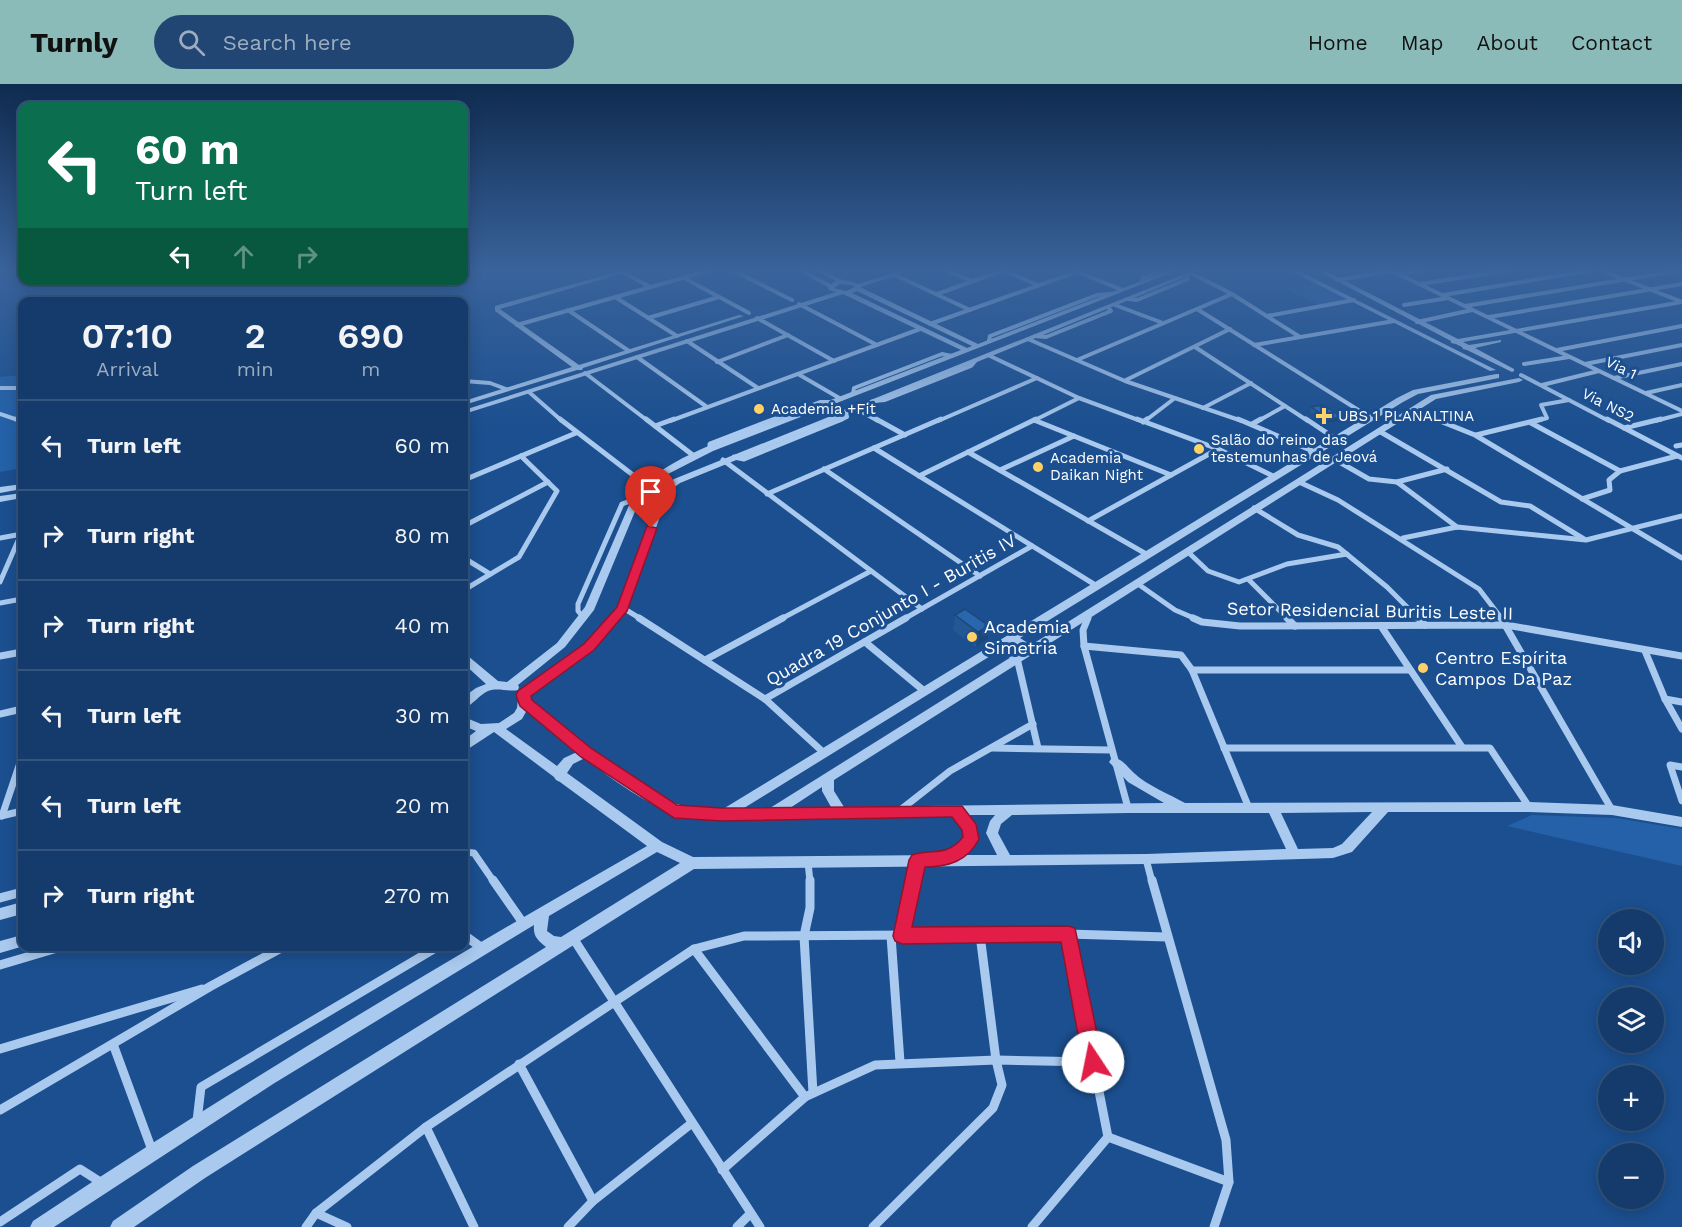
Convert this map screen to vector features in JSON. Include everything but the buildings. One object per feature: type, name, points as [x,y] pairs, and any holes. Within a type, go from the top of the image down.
[{"type":"street","points":[[513,322],[578,367],[694,456]]},
{"type":"street","points":[[517,325],[526,322]]},
{"type":"street","points":[[586,322],[629,351]]},
{"type":"street","points":[[655,322],[677,336]]},
{"type":"street","points":[[468,402],[722,322]]},
{"type":"street","points":[[468,411],[744,322]]},
{"type":"street","points":[[765,322],[834,361]]},
{"type":"street","points":[[834,322],[877,345]]},
{"type":"street","points":[[906,322],[966,350]]},
{"type":"street","points":[[927,322],[977,346]]},
{"type":"street","points":[[930,324],[935,322]]},
{"type":"street","points":[[989,341],[990,336],[1026,322]]},
{"type":"street","points":[[509,686],[561,645],[584,617],[590,608],[636,499],[646,485],[710,449],[1037,322]]},
{"type":"street","points":[[468,744],[516,718],[524,699],[589,647],[623,608],[665,490],[677,480],[1071,322]]},
{"type":"street","points":[[1031,338],[1046,337],[1083,322]]},
{"type":"street","points":[[1219,322],[1371,418]]},
{"type":"street","points":[[1277,322],[1300,337]]},
{"type":"street","points":[[1254,345],[1386,322]]},
{"type":"street","points":[[1397,322],[1494,373],[1520,377]]},
{"type":"street","name":"Via 1","points":[[1497,322],[1681,410]]},
{"type":"street","points":[[1453,342],[1567,322]]},
{"type":"street","points":[[1465,348],[1600,322]]},
{"type":"street","points":[[1077,360],[1163,323]]},
{"type":"street","points":[[1417,323],[1512,370],[1520,377]]},
{"type":"street","points":[[1556,350],[1682,326]]},
{"type":"street","points":[[655,426],[920,329]]},
{"type":"street","points":[[1125,381],[1230,329]]},
{"type":"street","points":[[717,362],[788,335]]},
{"type":"street","points":[[1031,338],[1125,381],[1252,424],[1326,445]]},
{"type":"street","points":[[1468,339],[1479,345]]},
{"type":"street","points":[[687,341],[758,388]]},
{"type":"street","points":[[1585,364],[1682,345]]},
{"type":"street","points":[[1195,347],[1286,406],[1326,445],[1369,479],[1397,482],[1447,468]]},
{"type":"street","points":[[853,394],[854,388],[942,354],[952,356]]},
{"type":"street","points":[[988,355],[1079,398],[1218,449],[1275,477]]},
{"type":"street","points":[[637,357],[707,407]]},
{"type":"street","points":[[1524,364],[1570,357]]},
{"type":"street","points":[[872,401],[896,396],[971,366],[976,360]]},
{"type":"street","points":[[1614,378],[1682,364]]},
{"type":"street","points":[[722,815],[923,690],[1416,392],[1494,373],[1502,368],[1512,370]]},
{"type":"street","points":[[1542,385],[1599,371]]},
{"type":"street","points":[[909,373],[924,380]]},
{"type":"street","points":[[798,374],[841,399]]},
{"type":"street","points":[[770,814],[1412,410],[1434,398],[1520,377]]},
{"type":"street","name":"Via NS2","points":[[1520,377],[1542,385],[1680,457]]},
{"type":"street","points":[[767,494],[1037,378]]},
{"type":"street","points":[[468,381],[490,383],[506,389]]},
{"type":"street","points":[[1203,408],[1251,383]]},
{"type":"street","points":[[1645,393],[1682,385]]},
{"type":"street","points":[[0,388],[18,388]]},
{"type":"street","points":[[529,392],[576,433],[646,485]]},
{"type":"street","points":[[919,476],[1079,398]]},
{"type":"street","points":[[1143,422],[1174,398]]},
{"type":"street","points":[[1475,435],[1547,418],[1540,405],[1569,400]]},
{"type":"street","points":[[710,449],[710,444],[820,402],[832,402]]},
{"type":"street","points":[[1252,424],[1286,406]]},
{"type":"street","points":[[855,408],[905,435]]},
{"type":"street","points":[[1412,410],[1475,435],[1682,558]]},
{"type":"street","points":[[1624,428],[1681,410]]},
{"type":"street","points":[[734,456],[744,459],[847,417],[846,411]]},
{"type":"street","points":[[0,414],[18,420]]},
{"type":"street","points":[[800,415],[816,423]]},
{"type":"street","points":[[1034,420],[1171,475]]},
{"type":"street","points":[[1531,423],[1620,471]]},
{"type":"street","points":[[1379,431],[1447,468],[1501,502],[1530,506],[1586,540]]},
{"type":"street","points":[[468,478],[576,433]]},
{"type":"street","points":[[1000,470],[1074,436]]},
{"type":"street","points":[[1676,447],[1682,445]]},
{"type":"street","points":[[874,448],[1097,586]]},
{"type":"street","points":[[1088,521],[1218,449]]},
{"type":"street","points":[[968,452],[1148,555]]},
{"type":"street","points":[[468,588],[519,557],[557,491],[521,456]]},
{"type":"street","points":[[1582,499],[1610,490],[1609,480],[1620,471],[1680,457]]},
{"type":"street","points":[[723,460],[922,609]]},
{"type":"street","points":[[824,470],[980,576]]},
{"type":"street","points":[[468,524],[548,482]]},
{"type":"street","points":[[1299,482],[1338,500],[1402,538],[1479,589],[1506,625],[1612,810]]},
{"type":"street","points":[[1397,482],[1457,527]]},
{"type":"street","points":[[0,490],[18,488]]},
{"type":"street","points":[[0,499],[18,497]]},
{"type":"street","points":[[1226,507],[1241,517]]},
{"type":"street","points":[[1254,508],[1298,535],[1329,543],[1348,554],[1425,625]]},
{"type":"street","points":[[1214,514],[1231,524]]},
{"type":"street","points":[[1402,538],[1457,527],[1586,540],[1634,530],[1682,516]]},
{"type":"street","points":[[0,538],[18,535]]},
{"type":"street","points":[[0,582],[18,543]]},
{"type":"street","name":"Quadra 19 Conjunto I - Buritis IV","points":[[765,699],[1032,546]]},
{"type":"street","points":[[1188,552],[1208,571],[1239,582],[1287,564],[1348,554]]},
{"type":"street","points":[[468,560],[490,574]]},
{"type":"street","points":[[705,660],[871,571]]},
{"type":"street","points":[[1249,580],[1295,626]]},
{"type":"street","name":"Setor Residencial Buritis Leste II","points":[[1138,584],[1175,609],[1202,622],[1240,626],[1506,625],[1682,657]]},
{"type":"street","points":[[0,603],[18,600]]},
{"type":"street","points":[[623,608],[765,699],[823,752]]},
{"type":"street","points":[[1089,615],[1083,630],[1084,646],[1128,808]]},
{"type":"street","points":[[1381,626],[1462,747]]},
{"type":"street","points":[[1012,637],[1032,650]]},
{"type":"street","points":[[865,642],[923,690]]},
{"type":"street","points":[[997,646],[1017,658],[1038,748]]},
{"type":"street","points":[[1084,646],[1181,655],[1192,670],[1249,808]]},
{"type":"street","points":[[1645,651],[1665,699],[1682,729]]},
{"type":"street","points":[[0,656],[18,652]]},
{"type":"street","points":[[468,662],[495,685]]},
{"type":"street","points":[[1192,670],[1410,670]]},
{"type":"street","points":[[468,700],[476,692],[495,685],[509,686],[587,753],[674,811],[722,815],[1128,808],[1529,807],[1612,810],[1682,822]]},
{"type":"street","points":[[1665,699],[1682,702]]},
{"type":"street","points":[[0,714],[18,710]]},
{"type":"street","points":[[899,811],[951,771],[1033,724]]},
{"type":"street","points":[[468,725],[492,729],[657,846],[692,863],[1146,859],[1333,853],[1347,848],[1384,808]]},
{"type":"street","points":[[989,748],[1038,748],[1113,756],[1132,780],[1182,808]]},
{"type":"street","points":[[1224,748],[1490,748],[1529,807]]},
{"type":"street","points":[[560,777],[561,768],[565,763],[587,753]]},
{"type":"street","points":[[1682,767],[1670,765],[1682,801]]},
{"type":"street","points":[[1,816],[18,768]]},
{"type":"street","points":[[828,776],[828,791],[840,812]]},
{"type":"street","points":[[1272,808],[1295,855]]},
{"type":"street","points":[[1006,860],[992,833],[996,821],[1010,810]]},
{"type":"street","points":[[945,860],[964,848],[971,839],[970,829],[956,811]]},
{"type":"street","points":[[1,816],[18,812]]},
{"type":"street","points":[[39,1227],[197,1121],[523,923],[657,846]]},
{"type":"street","points":[[468,852],[474,853],[523,923]]},
{"type":"street","points":[[1146,859],[1226,1140],[1228,1182],[1214,1227]]},
{"type":"street","points":[[902,936],[918,860]]},
{"type":"street","points":[[808,861],[812,888],[811,915],[804,936],[809,1095]]},
{"type":"street","points":[[119,1227],[199,1172],[692,863]]},
{"type":"street","points":[[0,898],[18,893]]},
{"type":"street","points":[[0,914],[18,909]]},
{"type":"street","points":[[543,912],[540,933],[550,942],[567,941]]},
{"type":"street","points":[[306,1227],[316,1213],[426,1127],[694,949],[744,936],[1068,934],[1167,937]]},
{"type":"street","points":[[1068,934],[1108,1137]]},
{"type":"street","points":[[873,1227],[993,1108],[1002,1085],[996,1060],[980,935]]},
{"type":"street","points":[[891,936],[900,1062]]},
{"type":"street","points":[[468,938],[482,948]]},
{"type":"street","points":[[567,941],[614,1001],[759,1227]]},
{"type":"street","points":[[0,947],[18,942]]},
{"type":"street","points":[[694,949],[809,1095]]},
{"type":"street","points":[[0,965],[47,951]]},
{"type":"street","points":[[0,1110],[274,951]]},
{"type":"street","points":[[197,1121],[201,1087],[432,951]]},
{"type":"street","points":[[0,1049],[211,986]]},
{"type":"street","points":[[113,1044],[152,1150]]},
{"type":"street","points":[[722,1170],[809,1095],[875,1065],[900,1062],[996,1060],[1093,1062]]},
{"type":"street","points":[[519,1064],[593,1201]]},
{"type":"street","points":[[568,1227],[593,1201],[692,1123]]},
{"type":"street","points":[[426,1127],[474,1227]]},
{"type":"street","points":[[1108,1137],[1228,1182]]},
{"type":"street","points":[[1032,1227],[1108,1137]]},
{"type":"street","points":[[0,1222],[80,1169],[102,1184]]},
{"type":"street","points":[[316,1213],[347,1227]]},
{"type":"street","points":[[737,1227],[750,1214]]},
{"type":"shaded area","points":[[18,375],[18,469],[0,472],[0,377]]},
{"type":"shaded area","points":[[1532,815],[1616,818],[1682,829],[1682,866],[1507,826]]},
{"type":"place","name":"Academia +Fit","points":[[759,409]]},
{"type":"place","name":"UBS 1 PLANALTINA","points":[[1324,416]]},
{"type":"place","name":"Salão do reino das testemunhas de Jeová","points":[[1199,449]]},
{"type":"place","name":"Academia Daikan Night","points":[[1038,467]]},
{"type":"place","name":"Academia Simetria","points":[[972,637]]},
{"type":"place","name":"Centro Espírita Campos Da Paz","points":[[1423,668]]},
{"type":"route","points":[[651,528],[623,608],[589,647],[523,695],[525,703],[587,753],[658,803],[674,811],[722,815],[956,811],[970,829],[971,839],[964,848],[945,860],[918,860],[902,936],[1068,934],[1093,1062]]}]
